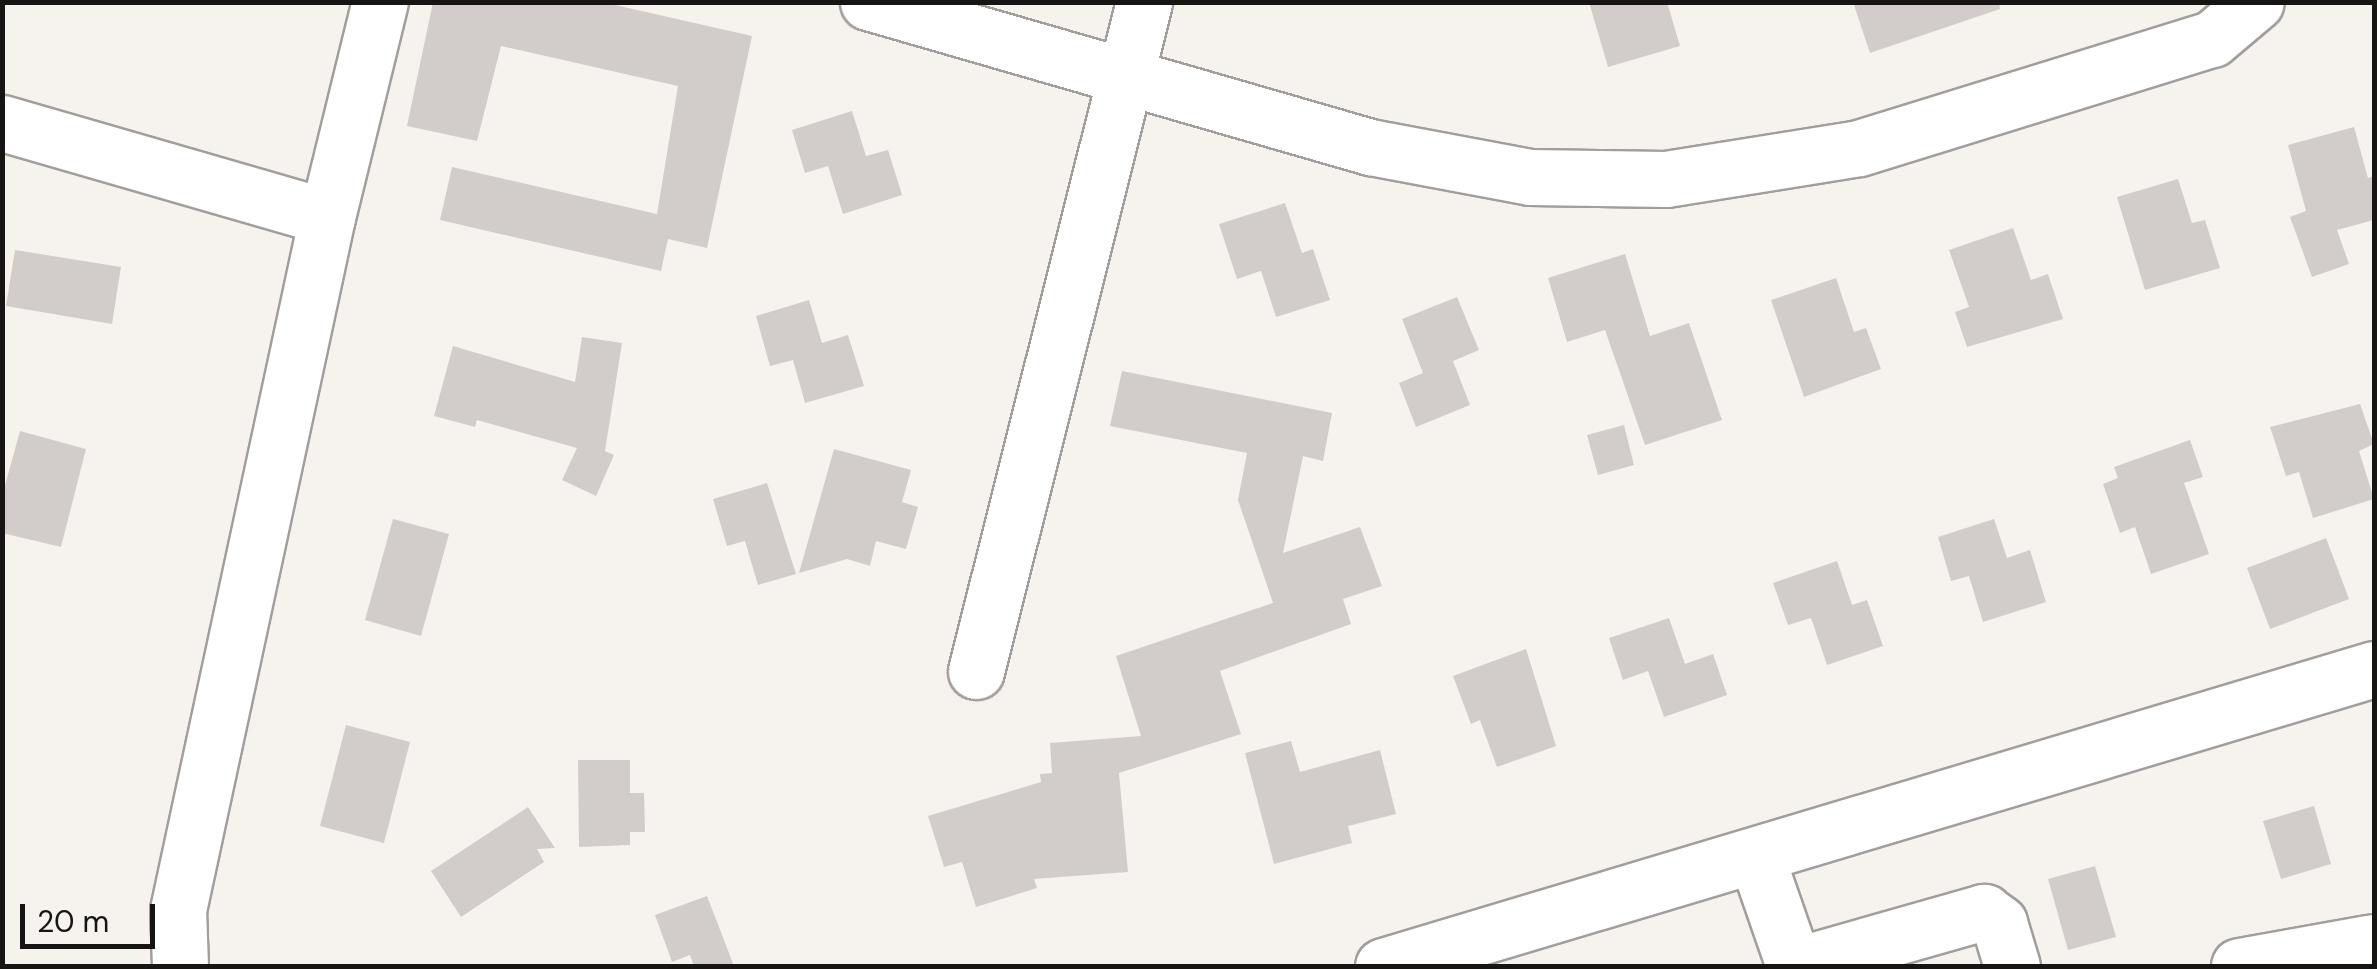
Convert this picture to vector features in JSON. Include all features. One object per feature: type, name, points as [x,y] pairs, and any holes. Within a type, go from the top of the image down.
[{"type":"street","points":[[180,966],[178,910],[327,217],[380,2]]},
{"type":"street","points":[[868,2],[1370,147],[1530,176],[1666,179],[1859,148],[2212,39],[2256,2]]},
{"type":"street","points":[[976,671],[1144,2]]},
{"type":"street","points":[[2,123],[327,217]]},
{"type":"street","points":[[1383,966],[2374,669]]},
{"type":"street","points":[[1756,856],[1794,966],[1984,912],[1999,923],[2012,966]]},
{"type":"street","points":[[2239,966],[2374,942]]},
{"type":"building","points":[[433,2],[602,2],[752,36],[707,248],[668,239],[661,271],[440,220],[452,167],[657,214],[678,86],[501,46],[477,141],[407,126]]},
{"type":"building","points":[[1589,2],[1667,2],[1680,46],[1608,67]]},
{"type":"building","points":[[1853,2],[1999,2],[2000,9],[1870,53]]},
{"type":"building","points":[[852,111],[866,156],[888,150],[902,195],[843,214],[828,166],[805,173],[792,130]]},
{"type":"building","points":[[2354,127],[2368,178],[2374,176],[2374,220],[2337,230],[2349,264],[2312,277],[2290,217],[2306,211],[2288,145]]},
{"type":"building","points":[[2178,179],[2192,223],[2205,220],[2220,268],[2145,290],[2117,197]]},
{"type":"building","points":[[1285,203],[1302,253],[1313,249],[1330,300],[1276,317],[1261,271],[1237,279],[1219,224]]},
{"type":"building","points":[[2013,228],[2031,280],[2048,274],[2063,319],[1967,347],[1955,312],[1969,307],[1949,250]]},
{"type":"building","points":[[15,250],[121,267],[112,324],[6,306]]},
{"type":"building","points":[[1625,254],[1650,336],[1689,323],[1722,420],[1645,445],[1605,330],[1567,342],[1548,278]]},
{"type":"building","points":[[1836,278],[1854,332],[1866,328],[1881,369],[1804,397],[1771,300]]},
{"type":"building","points":[[1457,297],[1479,350],[1453,361],[1470,405],[1416,427],[1399,383],[1423,373],[1402,319]]},
{"type":"building","points":[[809,300],[822,343],[848,335],[864,386],[805,403],[793,360],[770,366],[756,316]]},
{"type":"building","points":[[582,337],[622,343],[605,451],[614,455],[596,496],[562,480],[577,448],[477,420],[475,427],[434,416],[453,346],[575,382]]},
{"type":"building","points":[[1122,371],[1332,413],[1323,461],[1303,456],[1283,553],[1360,527],[1382,586],[1343,599],[1351,624],[1220,671],[1241,734],[1119,773],[1128,872],[1034,879],[1037,888],[976,907],[962,862],[944,867],[928,816],[1041,782],[1040,774],[1052,773],[1050,743],[1141,736],[1116,656],[1273,603],[1238,500],[1247,453],[1110,426]]},
{"type":"building","points":[[2360,404],[2374,444],[2359,451],[2374,499],[2313,518],[2299,472],[2286,476],[2270,427]]},
{"type":"building","points":[[1624,425],[1634,465],[1598,475],[1587,435]]},
{"type":"building","points":[[20,431],[86,449],[61,547],[2,533],[2,496]]},
{"type":"building","points":[[2190,440],[2203,477],[2184,483],[2209,554],[2151,574],[2135,527],[2120,533],[2103,484],[2118,478],[2114,467]]},
{"type":"building","points":[[834,449],[911,470],[902,502],[918,507],[906,549],[876,541],[870,566],[847,559],[799,573]]},
{"type":"building","points":[[767,483],[796,574],[758,585],[745,541],[727,546],[713,499]]},
{"type":"building","points":[[393,519],[449,534],[421,636],[365,620]]},
{"type":"building","points":[[1994,519],[2007,558],[2030,550],[2046,602],[1983,622],[1969,576],[1951,581],[1938,537]]},
{"type":"building","points":[[2326,538],[2349,599],[2270,629],[2247,568]]},
{"type":"building","points":[[1837,561],[1852,605],[1867,600],[1883,646],[1827,665],[1811,618],[1788,625],[1773,583]]},
{"type":"building","points":[[1669,618],[1685,664],[1713,654],[1727,695],[1664,717],[1648,671],[1623,680],[1609,638]]},
{"type":"building","points":[[1526,649],[1556,746],[1497,767],[1480,720],[1471,724],[1453,676]]},
{"type":"building","points":[[346,725],[410,742],[384,843],[320,826]]},
{"type":"building","points":[[1291,741],[1300,772],[1380,750],[1396,814],[1348,826],[1352,843],[1274,864],[1245,753]]},
{"type":"building","points":[[578,760],[630,760],[630,793],[644,793],[645,832],[630,832],[630,845],[579,847]]},
{"type":"building","points":[[2314,806],[2331,864],[2281,879],[2263,821]]},
{"type":"building","points":[[528,807],[555,848],[537,849],[544,862],[461,917],[431,871]]},
{"type":"building","points":[[2095,866],[2116,937],[2068,950],[2048,879]]},
{"type":"building","points":[[707,896],[734,966],[694,966],[690,955],[672,962],[655,915]]}]
